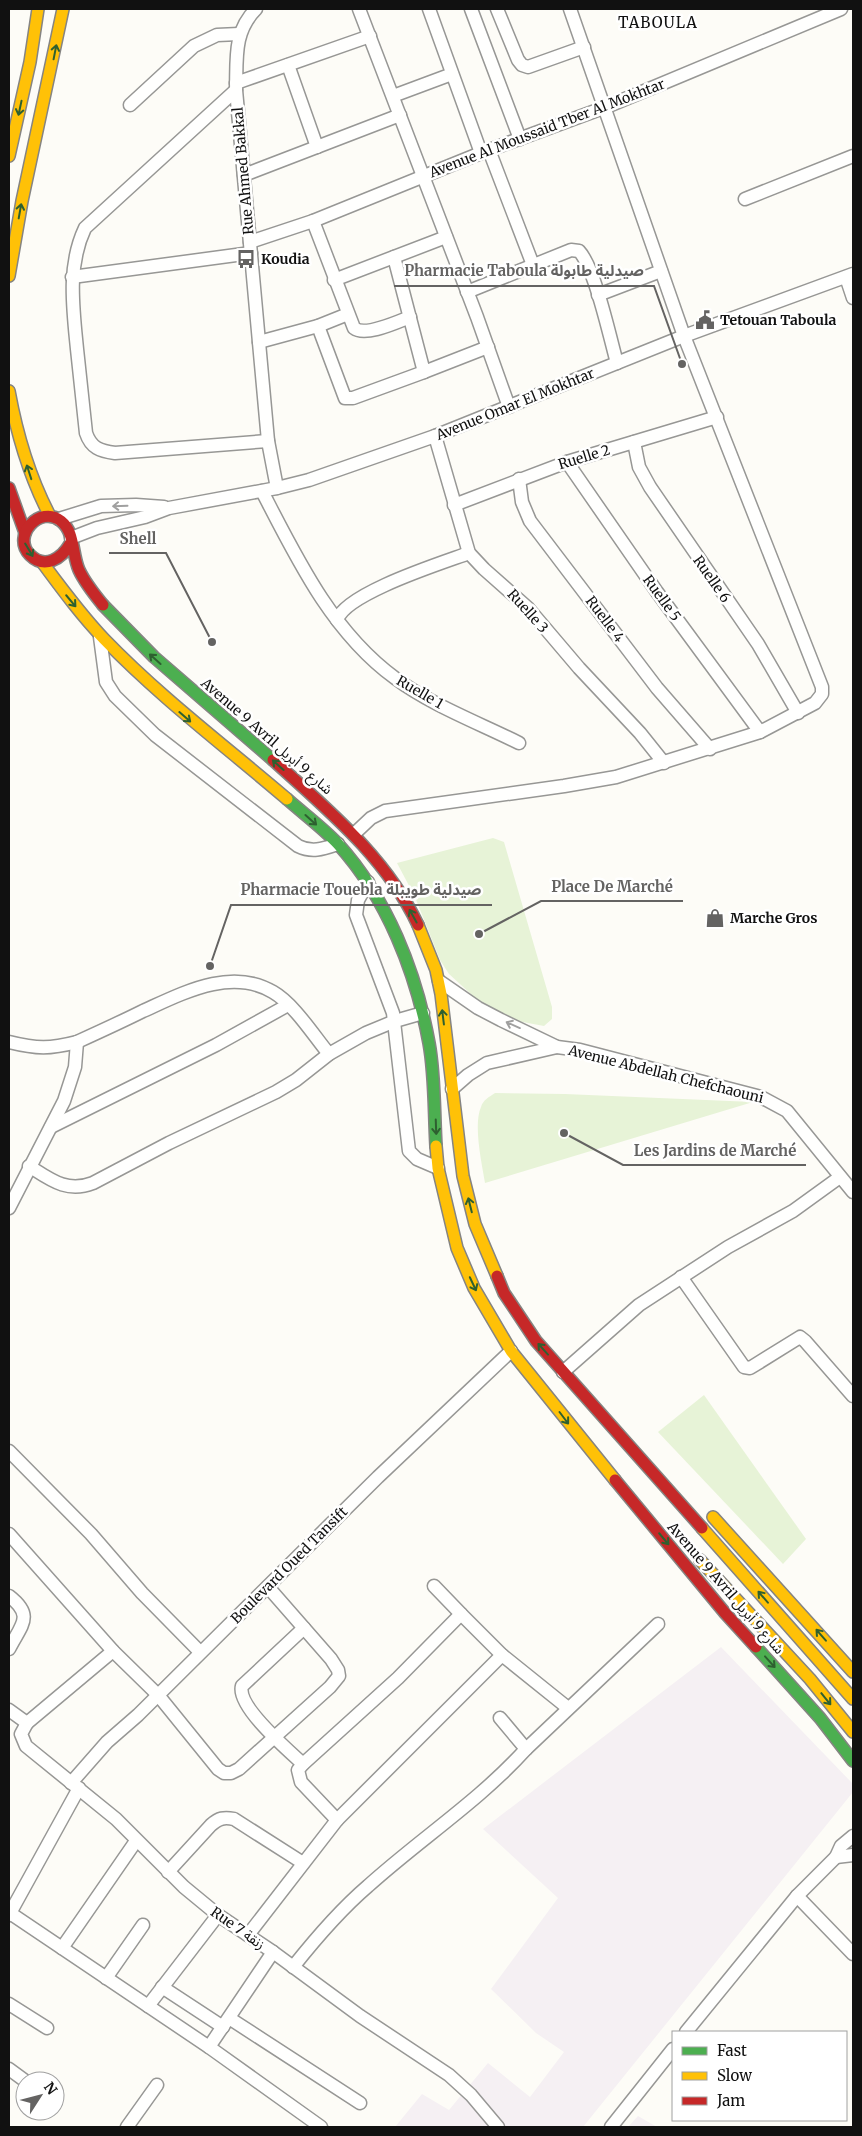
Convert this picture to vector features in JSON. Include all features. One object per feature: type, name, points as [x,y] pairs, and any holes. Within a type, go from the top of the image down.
[{"type":"highway","points":[[9,156],[30,62],[38,9]]},
{"type":"highway","points":[[9,276],[22,201],[63,9]]},
{"type":"highway","name":"Avenue 9 Avril شارع 9 أبريل","points":[[9,391],[14,421],[32,482],[54,518],[65,524],[76,564],[86,582],[132,638],[354,834],[395,886],[423,934],[438,980],[463,1176],[474,1224],[504,1293],[536,1341],[853,1699]]},
{"type":"highway","points":[[9,488],[14,519],[24,533],[25,548],[35,560],[51,562],[60,559],[67,552],[70,541]]},
{"type":"highway","points":[[24,533],[34,520],[54,518]]},
{"type":"highway","points":[[42,562],[100,636],[180,712],[300,810],[338,844],[368,882]]},
{"type":"highway","name":"Avenue 9 Avril شارع 9 أبريل","points":[[368,882],[407,960],[423,1013],[433,1078],[438,1168],[457,1248],[474,1288],[511,1351],[576,1434],[725,1613],[820,1718],[853,1761]]},
{"type":"highway","name":"Avenue 9 Avril شارع 9 أبريل","points":[[575,1386],[674,1479]]},
{"type":"highway","name":"Avenue 9 Avril شارع 9 أبريل","points":[[576,1434],[681,1541]]},
{"type":"highway","points":[[702,1506],[853,1672]]},
{"type":"highway","name":"Avenue 9 Avril شارع 9 أبريل","points":[[695,1555],[810,1679],[853,1732]]},
{"type":"street","name":"Rue Ahmed Bakkal","points":[[256,9],[242,25],[239,34],[236,86],[268,441],[277,488]]},
{"type":"street","points":[[359,9],[424,176],[509,407]]},
{"type":"street","points":[[432,9],[452,74],[533,265]]},
{"type":"street","points":[[471,9],[520,139]]},
{"type":"street","points":[[497,9],[518,60],[522,65],[528,67],[584,47]]},
{"type":"street","points":[[354,834],[371,818],[385,811],[564,786],[616,777],[664,763],[760,732],[818,701],[822,694],[822,687],[684,336],[584,47],[573,9]]},
{"type":"street","name":"Avenue Al Moussaid Tber Al Mokhtar","points":[[72,277],[251,247],[424,176],[606,107],[825,11],[841,9]]},
{"type":"street","points":[[130,105],[194,46],[217,35],[239,34]]},
{"type":"street","points":[[268,441],[115,453],[94,447],[86,433],[72,300],[72,277],[80,240],[85,228],[236,86],[370,36]]},
{"type":"street","points":[[288,65],[317,147]]},
{"type":"street","points":[[393,96],[452,74]]},
{"type":"street","points":[[244,176],[400,115]]},
{"type":"street","points":[[745,199],[853,156]]},
{"type":"street","points":[[313,221],[334,280],[354,328],[362,332],[410,318]]},
{"type":"street","points":[[334,280],[446,237]]},
{"type":"street","points":[[467,292],[571,250],[579,251],[584,257],[598,296],[617,364]]},
{"type":"street","points":[[394,258],[424,372]]},
{"type":"street","points":[[598,296],[661,271]]},
{"type":"street","points":[[849,275],[853,298]]},
{"type":"street","name":"Avenue Omar El Mokhtar","points":[[70,541],[97,528],[145,517],[169,508],[277,488],[309,480],[435,436],[684,336],[849,275]]},
{"type":"street","points":[[258,342],[318,326],[348,314]]},
{"type":"street","points":[[318,326],[345,398],[353,398],[488,347]]},
{"type":"street","name":"Ruelle 2","points":[[454,505],[567,462],[717,417]]},
{"type":"street","name":"Ruelle 3","points":[[435,436],[469,553],[528,608],[579,668],[640,733],[664,763]]},
{"type":"street","name":"Ruelle 6","points":[[634,442],[639,467],[650,487],[758,644],[798,713]]},
{"type":"street","name":"Ruelle 5","points":[[567,462],[657,592],[760,732]]},
{"type":"street","name":"Ruelle 4","points":[[519,479],[522,502],[530,521],[657,688],[710,749]]},
{"type":"street","name":"Ruelle 1","points":[[262,491],[296,557],[339,625],[377,664],[395,679],[416,692],[519,744]]},
{"type":"street","name":"Avenue Omar El Mokhtar","points":[[54,518],[101,506],[136,505],[169,508]]},
{"type":"street","points":[[337,620],[342,613],[379,586],[469,553]]},
{"type":"street","points":[[100,636],[104,672],[110,689],[155,735],[298,846],[305,849],[318,850],[338,844]]},
{"type":"street","points":[[368,882],[358,900],[356,915],[389,999],[395,1021],[409,1151],[417,1160],[438,1168]]},
{"type":"street","name":"Avenue Abdellah Chefchaouni","points":[[438,980],[478,1008],[557,1047],[580,1050],[761,1097],[787,1111],[848,1182]]},
{"type":"street","points":[[9,1042],[48,1049],[77,1042],[178,996],[226,981],[250,982],[273,992],[288,1005],[329,1054]]},
{"type":"street","points":[[51,1127],[216,1045],[288,1005]]},
{"type":"street","points":[[29,1166],[59,1183],[80,1188],[276,1092],[303,1075],[329,1054],[366,1034],[395,1021],[423,1013]]},
{"type":"street","points":[[9,1208],[29,1166],[51,1127],[70,1085],[75,1067],[77,1042]]},
{"type":"street","name":"Avenue Abdellah Chefchaouni","points":[[452,1089],[468,1075],[487,1063],[557,1047]]},
{"type":"street","points":[[563,1372],[639,1305],[681,1277],[728,1247],[848,1182]]},
{"type":"street","points":[[681,1277],[744,1367],[750,1368],[800,1337],[853,1396]]},
{"type":"street","name":"Boulevard Oued Tansift","points":[[9,1914],[75,1786],[107,1742],[158,1695],[378,1477],[511,1351]]},
{"type":"street","points":[[9,1451],[91,1534],[142,1593],[200,1652]]},
{"type":"street","points":[[9,1534],[113,1651],[158,1695],[209,1759],[224,1773],[232,1773],[239,1770],[336,1681],[339,1676],[338,1670],[331,1660],[268,1587]]},
{"type":"street","points":[[434,1586],[502,1656],[568,1708]]},
{"type":"street","points":[[9,1596],[20,1604],[24,1611],[24,1619],[9,1649]]},
{"type":"street","points":[[337,1820],[302,1782],[298,1770],[398,1678],[460,1614]]},
{"type":"street","points":[[293,1967],[318,1935],[367,1886],[486,1790],[568,1708],[658,1624]]},
{"type":"street","points":[[303,1764],[274,1737],[243,1700],[240,1692],[242,1686],[304,1628]]},
{"type":"street","points":[[9,1710],[27,1723],[113,1651]]},
{"type":"street","points":[[248,1936],[337,1820],[502,1656]]},
{"type":"street","points":[[500,1718],[526,1749]]},
{"type":"street","name":"Rue 7 زنقة","points":[[27,1723],[21,1734],[26,1746],[116,1819],[168,1872],[218,1915],[274,1952],[376,2027],[449,2075],[471,2095],[498,2127]]},
{"type":"street","points":[[168,1872],[217,1819],[224,1817],[234,1819],[303,1862]]},
{"type":"street","points":[[687,2031],[797,1896],[836,1857],[841,1846],[853,1836]]},
{"type":"street","points":[[62,1948],[136,1841]]},
{"type":"street","points":[[836,1857],[853,1855]]},
{"type":"street","points":[[797,1896],[853,1954]]},
{"type":"street","points":[[9,1914],[209,2047],[322,2127]]},
{"type":"street","points":[[148,2006],[218,1915]]},
{"type":"street","points":[[106,1978],[143,1924]]},
{"type":"street","points":[[209,2047],[274,1952]]},
{"type":"street","points":[[162,1987],[360,2103]]},
{"type":"street","points":[[9,2004],[47,2028]]},
{"type":"street","points":[[611,2127],[672,2050]]},
{"type":"street","points":[[127,2127],[157,2085]]},
{"type":"shaded area","points":[[721,1647],[853,1784],[853,1792],[583,2127],[395,2127],[422,2094],[449,2110],[488,2063],[530,2097],[564,2052],[536,2033],[491,1989],[558,1898],[483,1829]]},
{"type":"shaded area","points":[[638,2116],[657,2127],[628,2127]]},
{"type":"green space","points":[[493,838],[504,842],[552,1007],[552,1019],[544,1026],[501,1018],[482,1009],[472,995],[449,974],[440,960],[415,897],[397,863]]},
{"type":"green space","points":[[495,1093],[753,1102],[485,1183],[478,1134],[479,1115],[483,1102]]},
{"type":"green space","points":[[704,1395],[806,1539],[783,1564],[658,1432]]},
{"type":"traffic: fast","points":[[103,605],[154,657],[273,760]]},
{"type":"traffic: fast","points":[[287,799],[332,838],[355,865],[371,888],[397,937],[416,990],[429,1043],[436,1146]]},
{"type":"traffic: fast","points":[[756,1647],[820,1718],[853,1761]]},
{"type":"traffic: slow","points":[[9,156],[30,62],[38,9]]},
{"type":"traffic: slow","points":[[9,276],[22,201],[63,9]]},
{"type":"traffic: slow","points":[[9,391],[25,455],[36,486],[50,516]]},
{"type":"traffic: slow","points":[[42,562],[87,621],[125,660],[170,701],[287,799]]},
{"type":"traffic: slow","points":[[418,925],[436,970],[441,994],[463,1176],[475,1224],[497,1276]]},
{"type":"traffic: slow","points":[[436,1146],[438,1168],[457,1248],[474,1288],[511,1351],[615,1480]]},
{"type":"traffic: slow","points":[[713,1517],[853,1672]]},
{"type":"traffic: slow","points":[[702,1528],[853,1699]]},
{"type":"traffic: slow","points":[[700,1560],[810,1679],[853,1732]]},
{"type":"traffic: jam","points":[[9,488],[25,533]]},
{"type":"traffic: jam","points":[[70,544],[58,558],[41,562],[30,555],[25,547],[24,539],[30,524],[37,519],[45,516],[61,521],[69,531],[81,575],[103,605]]},
{"type":"traffic: jam","points":[[273,760],[335,816],[373,856],[405,900],[418,925]]},
{"type":"traffic: jam","points":[[497,1276],[504,1293],[536,1341],[702,1528]]},
{"type":"traffic: jam","points":[[615,1480],[725,1613],[756,1647]]},
{"type":"place","name":"Koudia","points":[[246,259]]},
{"type":"place","name":"Tetouan Taboula","points":[[705,320]]},
{"type":"place","name":"Pharmacie Taboula صيدلية طابولة","points":[[682,364]]},
{"type":"place","name":"Shell","points":[[212,642]]},
{"type":"place","name":"Marche Gros","points":[[715,918]]},
{"type":"place","name":"Place De Marché","points":[[479,934]]},
{"type":"place","name":"Pharmacie Touebla صيدلية طويبلة","points":[[210,966]]},
{"type":"place","name":"Les Jardins de Marché","points":[[564,1133]]},
{"type":"district","name":"TABOULA","points":[[658,23]]}]
